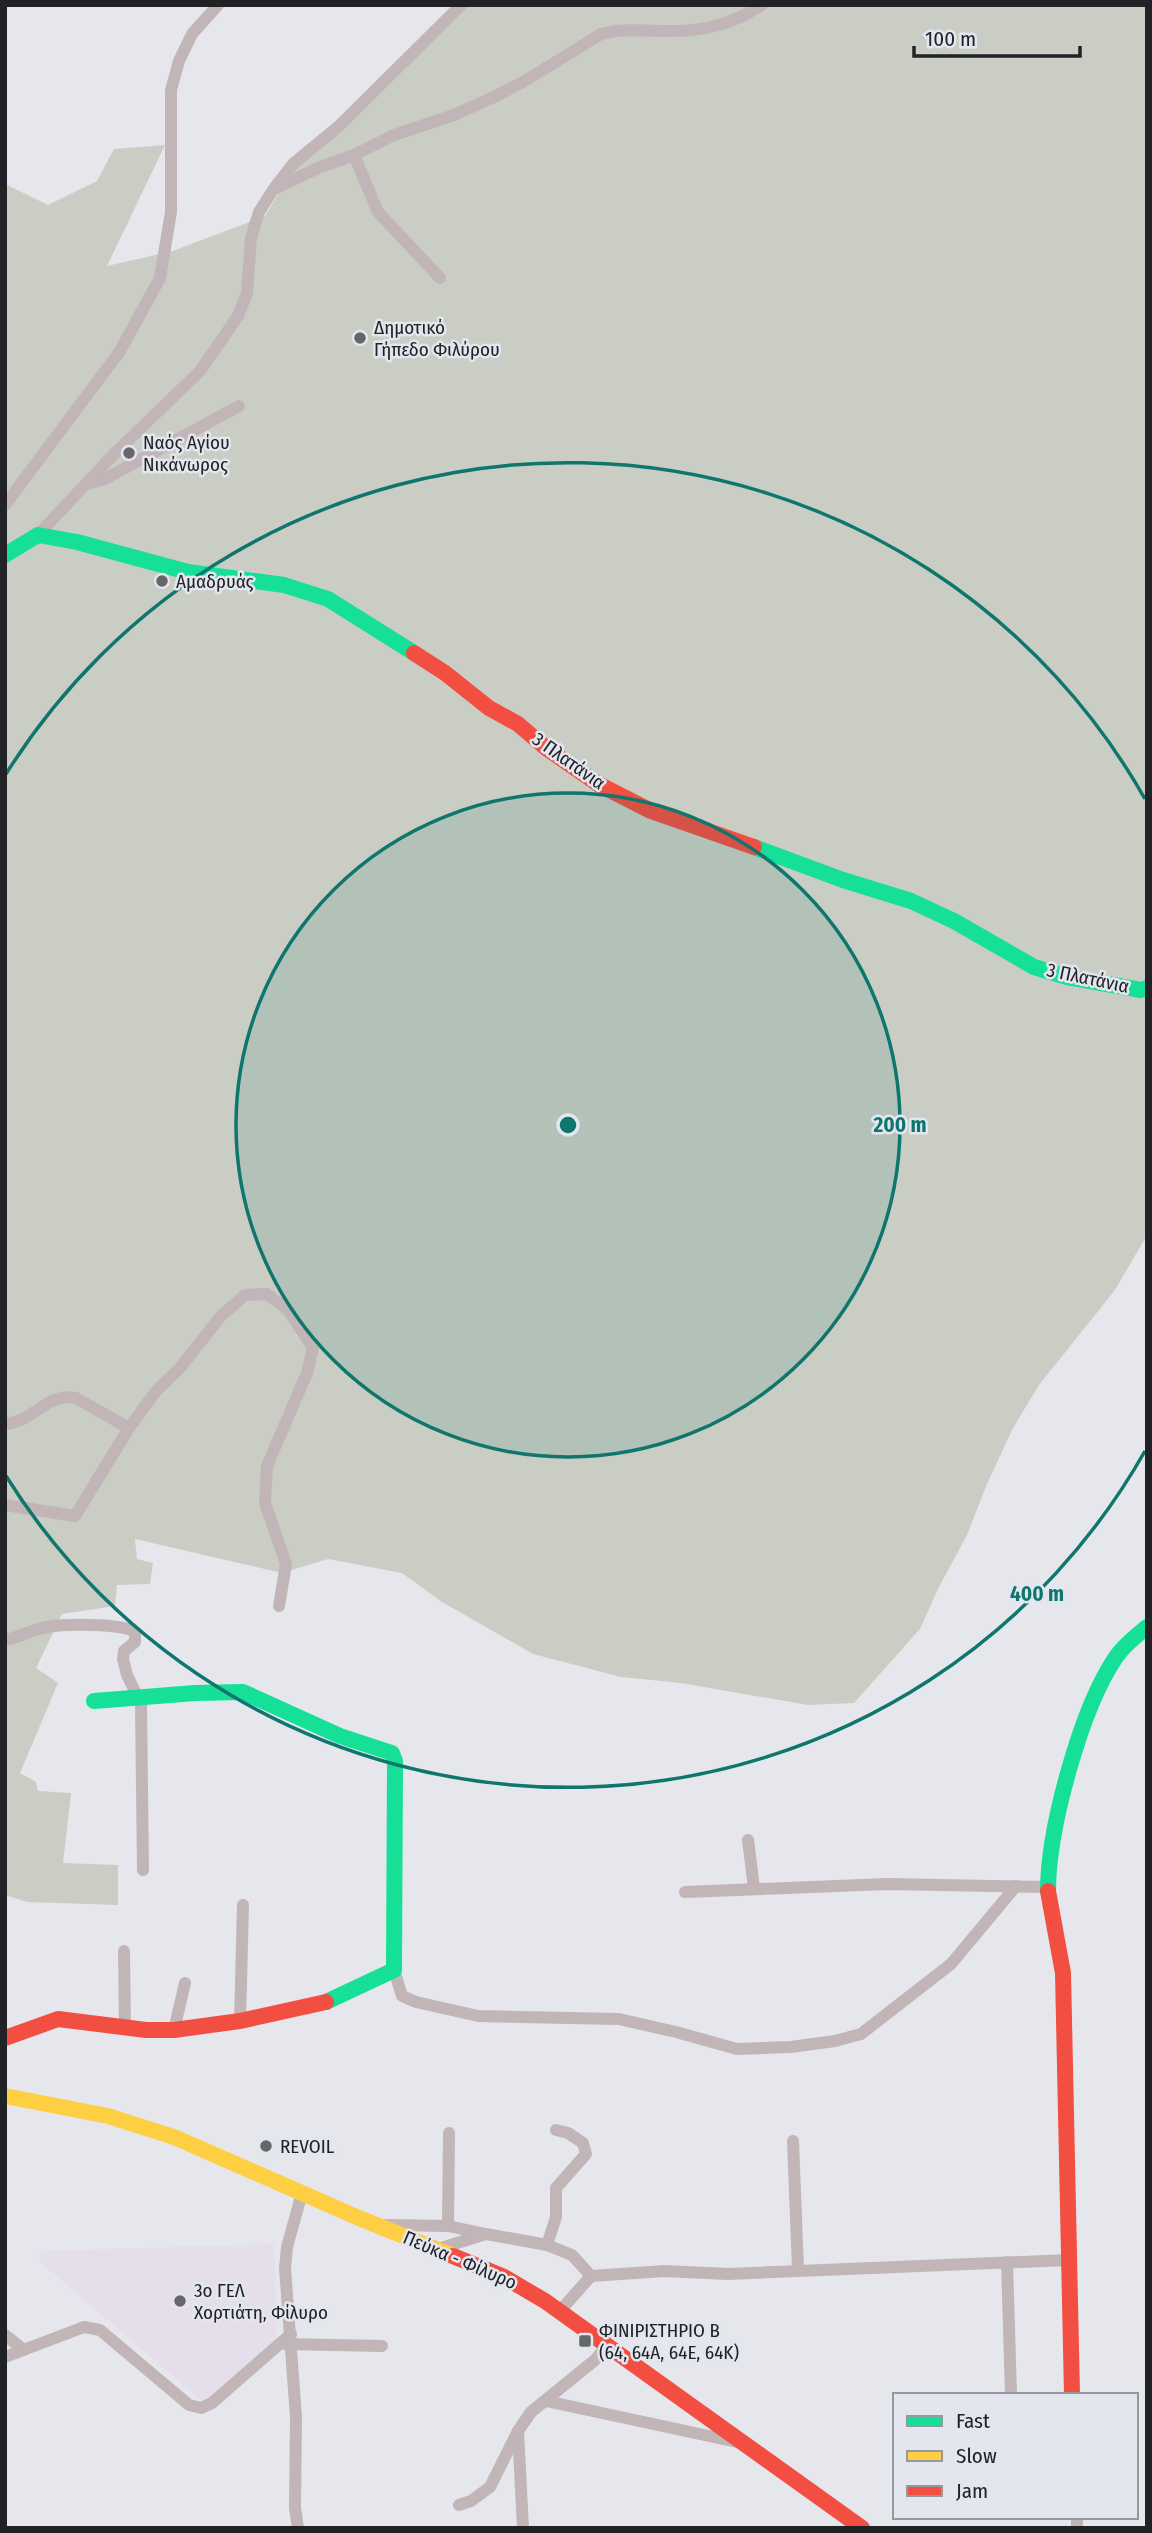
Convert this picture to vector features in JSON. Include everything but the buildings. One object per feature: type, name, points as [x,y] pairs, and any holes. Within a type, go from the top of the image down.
[{"type":"street","points":[[5,505],[120,351],[160,278],[170,212],[171,90],[179,61],[192,34],[218,5]]},
{"type":"street","points":[[5,555],[38,536],[111,457],[200,372],[238,316],[247,293],[251,238],[258,212],[273,190],[293,164],[339,126],[461,5]]},
{"type":"street","points":[[273,190],[394,135],[454,115],[494,97],[601,34],[626,30],[669,31],[721,27],[762,5]]},
{"type":"street","points":[[354,155],[378,212],[440,278]]},
{"type":"street","points":[[87,484],[105,479],[239,406]]},
{"type":"street","name":"3 Πλατάνια","points":[[38,536],[76,542],[188,572],[284,585],[328,598],[445,673],[489,708],[518,724],[546,748],[598,784],[651,811],[843,880],[911,901],[954,921],[1034,967],[1067,977],[1147,988]]},
{"type":"street","points":[[5,1505],[75,1516],[129,1429],[157,1390],[179,1369],[222,1316],[245,1295],[267,1294],[288,1310],[313,1348],[307,1373],[267,1466],[265,1503],[286,1564],[279,1605]]},
{"type":"street","points":[[5,1424],[18,1422],[56,1397],[66,1396],[76,1398],[129,1429]]},
{"type":"street","points":[[5,1640],[46,1627],[75,1624],[131,1629],[135,1632],[135,1641],[124,1651],[123,1659],[127,1675],[140,1699],[143,1870]]},
{"type":"street","points":[[1072,2393],[1063,1973],[1048,1887],[1051,1857],[1067,1786],[1092,1706],[1117,1656],[1147,1627]]},
{"type":"street","points":[[94,1701],[243,1692],[340,1737],[392,1753],[395,1761],[394,1970],[402,1996],[416,2002],[478,2016],[619,2019],[737,2049],[826,2042],[861,2034],[961,1954],[1016,1886]]},
{"type":"street","points":[[748,1840],[754,1888]]},
{"type":"street","points":[[685,1892],[887,1884],[1048,1887]]},
{"type":"street","points":[[240,2021],[243,1905]]},
{"type":"street","points":[[124,1951],[125,2029]]},
{"type":"street","points":[[5,2038],[58,2019],[125,2029],[174,2030],[240,2021],[322,2004],[394,1970]]},
{"type":"street","points":[[174,2030],[185,1983]]},
{"type":"street","name":"Πεύκα - Φίλυρο","points":[[5,2096],[98,2114],[212,2152],[302,2193],[504,2277],[560,2311],[862,2528]]},
{"type":"street","points":[[547,2245],[556,2217],[556,2188],[586,2154],[583,2143],[568,2133],[556,2130]]},
{"type":"street","points":[[448,2226],[449,2133]]},
{"type":"street","points":[[793,2141],[798,2269]]},
{"type":"street","points":[[298,2528],[295,2508],[297,2435],[287,2340],[285,2258],[302,2193]]},
{"type":"street","points":[[377,2225],[448,2226],[547,2245],[572,2255],[591,2276]]},
{"type":"street","points":[[438,2249],[486,2234]]},
{"type":"street","points":[[560,2311],[591,2276],[665,2271],[728,2274],[798,2269],[1068,2260]]},
{"type":"street","points":[[1007,2262],[1011,2393]]},
{"type":"street","points":[[5,2357],[85,2326],[100,2330],[171,2392],[189,2405],[201,2408],[212,2403],[287,2340],[382,2346]]},
{"type":"street","points":[[5,2335],[24,2350]]},
{"type":"street","points":[[459,2505],[471,2501],[491,2487],[518,2431],[531,2412],[595,2360],[608,2345]]},
{"type":"street","points":[[546,2401],[747,2444]]},
{"type":"street","points":[[518,2431],[523,2528]]},
{"type":"shaded area","points":[[466,5],[1147,5],[1147,1235],[1115,1290],[1039,1385],[1013,1428],[967,1535],[920,1629],[854,1703],[808,1705],[681,1683],[621,1677],[533,1654],[442,1602],[402,1573],[328,1559],[282,1573],[135,1539],[137,1559],[153,1563],[150,1584],[117,1585],[115,1606],[62,1614],[36,1668],[58,1683],[20,1773],[36,1782],[38,1791],[71,1793],[63,1863],[118,1865],[118,1905],[27,1902],[5,1895],[5,184],[48,205],[97,181],[114,149],[165,145],[107,266],[173,251],[265,216],[292,171]]},
{"type":"shaded area","name":"3ο ΓΕΛ Χορτιάτη, Φίλυρο","points":[[274,2244],[277,2340],[204,2403],[39,2261],[39,2251]]},
{"type":"traffic: fast","points":[[5,555],[38,535],[77,542],[188,572],[284,585],[328,599],[414,653]]},
{"type":"traffic: fast","points":[[754,847],[843,880],[911,901],[954,921],[1034,967],[1067,977],[1141,990],[1147,988]]},
{"type":"traffic: fast","points":[[1048,1891],[1049,1865],[1060,1803],[1079,1737],[1103,1679],[1116,1657],[1147,1627]]},
{"type":"traffic: fast","points":[[94,1701],[243,1692],[340,1736],[392,1753],[395,1761],[394,1970],[326,2002]]},
{"type":"traffic: slow","points":[[5,2096],[108,2116],[174,2137],[453,2256]]},
{"type":"traffic: jam","points":[[414,653],[445,673],[489,708],[518,724],[546,748],[598,784],[651,811],[754,847]]},
{"type":"traffic: jam","points":[[1048,1891],[1063,1973],[1072,2393]]},
{"type":"traffic: jam","points":[[5,2038],[58,2019],[146,2030],[174,2030],[240,2021],[326,2002]]},
{"type":"traffic: jam","points":[[453,2256],[504,2277],[545,2301],[862,2528]]},
{"type":"place","name":"Δημοτικό Γήπεδο Φιλύρου","points":[[360,338]]},
{"type":"place","name":"Ναός Αγίου Νικάνωρος","points":[[129,453]]},
{"type":"place","name":"Αμαδρυάς","points":[[162,581]]},
{"type":"place","name":"REVOIL","points":[[266,2146]]},
{"type":"place","name":"3ο ΓΕΛ Χορτιάτη, Φίλυρο","points":[[180,2301]]},
{"type":"place","name":"ΦΙΝΙΡΙΣΤΗΡΙΟ B (64, 64Α, 64Ε, 64Κ)","points":[[585,2341]]}]
